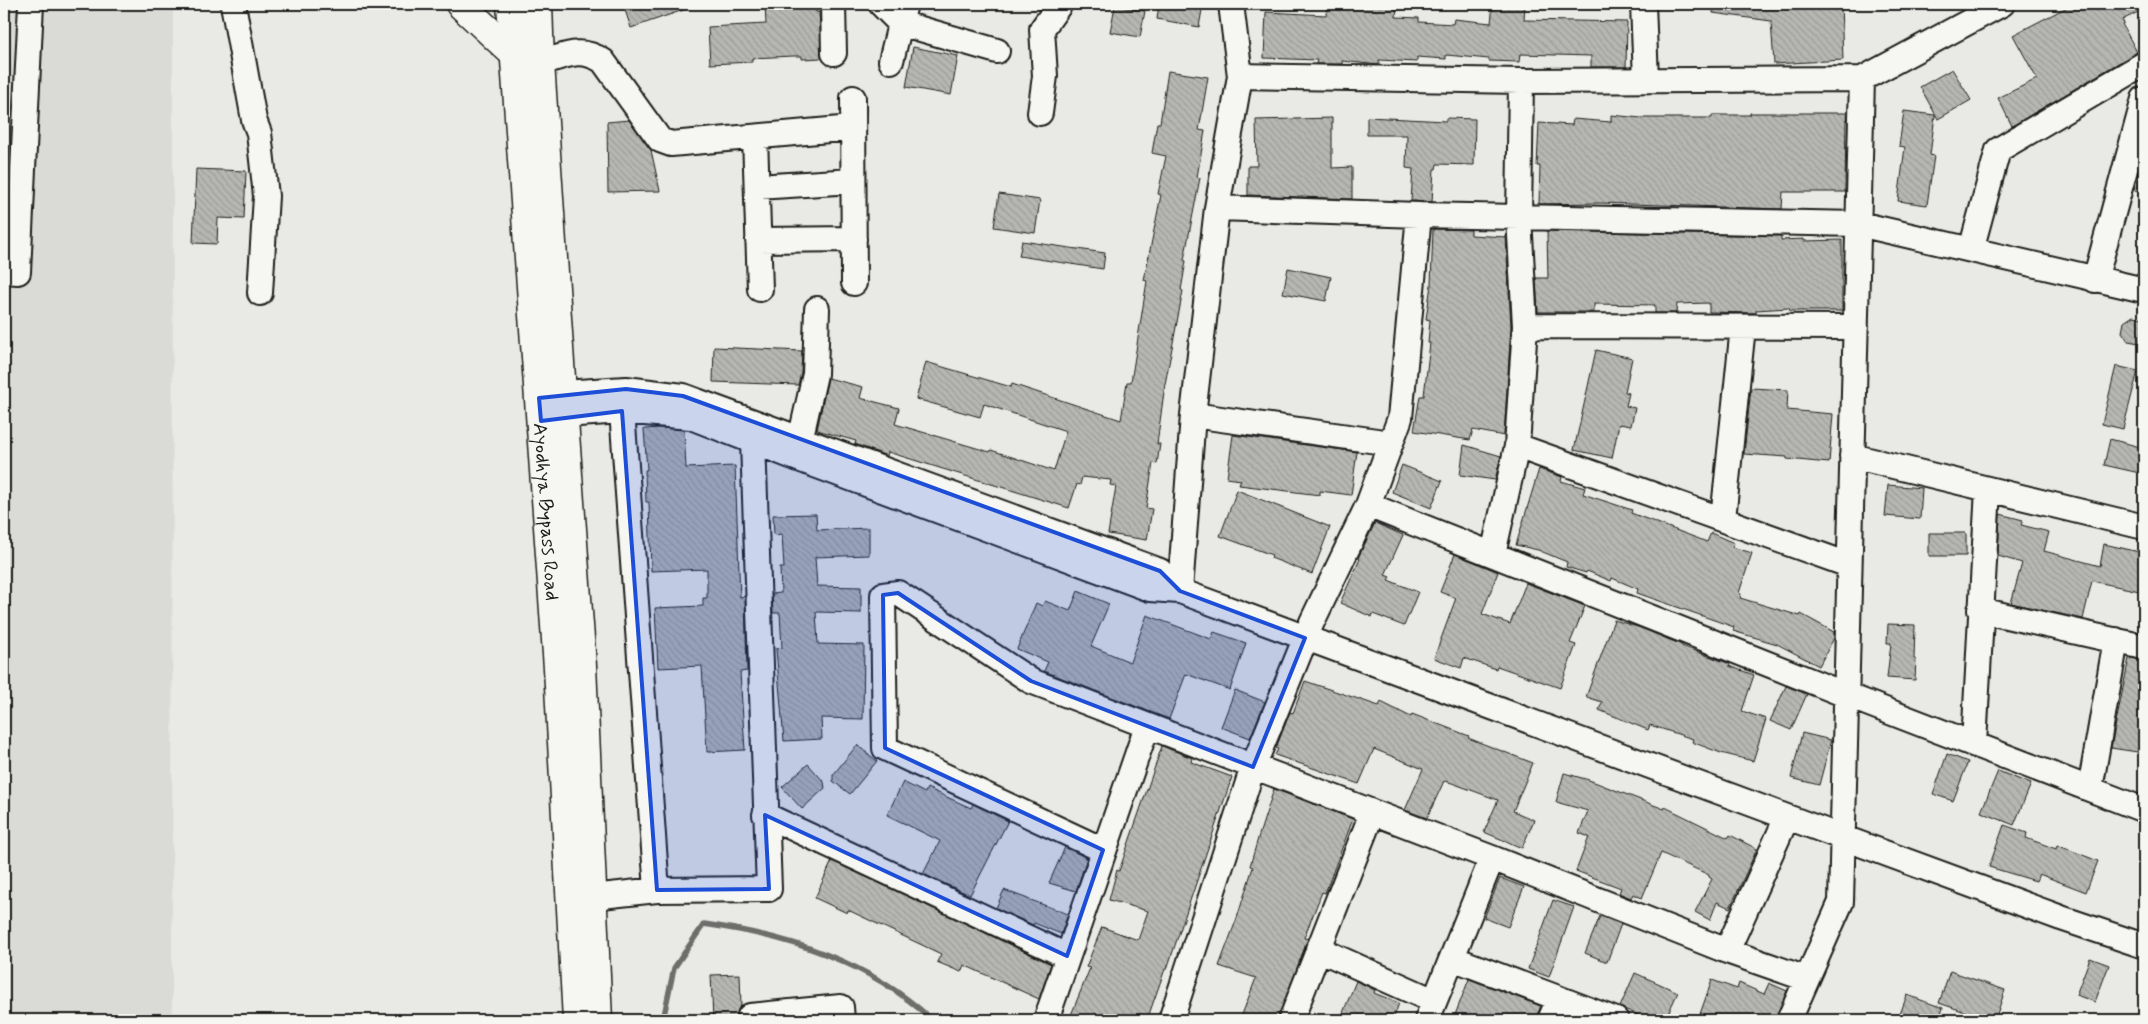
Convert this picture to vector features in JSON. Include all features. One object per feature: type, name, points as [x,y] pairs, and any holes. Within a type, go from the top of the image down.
[{"type":"main road","points":[[460,4],[531,56],[560,4]]},
{"type":"main road","name":"Ayodhya Bypass Road","points":[[511,4],[531,56]]},
{"type":"main road","name":"Ayodhya Bypass Road","points":[[538,4],[531,56],[551,407],[558,668],[577,1020]]},
{"type":"main road","name":"Ayodhya Bypass Road","points":[[551,407],[582,666],[598,1020]]},
{"type":"street","points":[[4,271],[18,272],[31,4]]},
{"type":"street","points":[[234,4],[254,120],[259,133],[266,196],[260,293]]},
{"type":"street","points":[[833,4],[834,53]]},
{"type":"street","points":[[882,4],[902,14],[997,52]]},
{"type":"street","points":[[1040,113],[1045,76],[1042,29],[1060,4]]},
{"type":"street","points":[[1180,591],[1193,415],[1217,208],[1240,76],[1231,4]]},
{"type":"street","points":[[1643,4],[1646,80]]},
{"type":"street","points":[[1240,76],[1521,80],[1862,79],[2002,4]]},
{"type":"street","points":[[891,61],[902,14]]},
{"type":"street","points":[[531,56],[582,52],[598,57],[604,61],[660,140],[670,144],[852,128]]},
{"type":"street","points":[[1971,250],[1998,150],[2144,64]]},
{"type":"street","points":[[1789,1020],[1842,902],[1862,79]]},
{"type":"street","points":[[1493,554],[1517,446],[1525,326],[1519,217],[1521,80]]},
{"type":"street","points":[[853,98],[854,283]]},
{"type":"street","points":[[2095,280],[2144,99]]},
{"type":"street","points":[[756,137],[760,289]]},
{"type":"street","points":[[757,186],[853,181]]},
{"type":"street","points":[[1217,208],[1419,216],[1859,224],[2144,290]]},
{"type":"street","points":[[1171,1020],[1253,767],[1305,638],[1368,505],[1400,418],[1419,216]]},
{"type":"street","points":[[758,240],[854,239]]},
{"type":"street","points":[[798,449],[815,374],[818,309]]},
{"type":"street","points":[[1525,326],[1856,327]]},
{"type":"street","points":[[1722,519],[1743,327]]},
{"type":"street","points":[[551,407],[624,400],[754,432],[1150,589],[1180,591],[2061,918],[2144,946]]},
{"type":"street","points":[[624,400],[656,890]]},
{"type":"street","points":[[1193,415],[1391,443]]},
{"type":"street","points":[[592,897],[656,890],[769,888],[765,815],[754,432]]},
{"type":"street","points":[[1517,446],[1849,565]]},
{"type":"street","points":[[1852,456],[2144,527]]},
{"type":"street","points":[[1974,744],[1988,489]]},
{"type":"street","points":[[1368,505],[1846,695],[2144,810]]},
{"type":"street","points":[[1104,850],[885,748],[883,595],[898,593],[1031,682],[1492,858],[1727,951],[1807,979]]},
{"type":"street","points":[[1980,610],[2144,647]]},
{"type":"street","points":[[2090,789],[2116,640]]},
{"type":"street","points":[[1046,1020],[1147,726]]},
{"type":"street","points":[[1291,1020],[1372,813]]},
{"type":"street","points":[[765,815],[1067,956]]},
{"type":"street","points":[[1727,951],[1787,817]]},
{"type":"street","points":[[1318,949],[1430,1011],[1492,858]]},
{"type":"street","points":[[1452,958],[1616,1020]]},
{"type":"street","points":[[1550,1020],[1559,999]]},
{"type":"street","points":[[750,1020],[750,1016],[841,1007],[842,1020]]},
{"type":"highlighted area","points":[[626,389],[683,396],[1160,571],[1180,591],[1305,638],[1253,767],[1031,681],[898,593],[883,595],[885,748],[1103,850],[1067,956],[765,815],[769,889],[657,890],[622,411],[541,421],[539,398]]},
{"type":"shaded area","points":[[4,11],[173,11],[172,1020],[4,1020]]},
{"type":"building","points":[[623,4],[695,4],[695,6],[631,28]]},
{"type":"building","points":[[765,4],[815,4],[816,12],[819,12],[822,58],[802,59],[802,56],[793,56],[752,58],[752,62],[710,64],[708,27],[766,24]]},
{"type":"building","points":[[1159,4],[1203,4],[1199,27],[1157,19]]},
{"type":"building","points":[[1327,4],[1397,4],[1396,17],[1419,18],[1419,22],[1453,24],[1454,19],[1491,23],[1493,4],[1525,4],[1524,20],[1627,22],[1626,67],[1591,67],[1591,56],[1520,54],[1519,62],[1489,61],[1489,59],[1446,55],[1446,59],[1417,57],[1417,62],[1379,60],[1379,65],[1342,61],[1342,64],[1316,64],[1317,60],[1264,58],[1266,12],[1326,15]]},
{"type":"building","points":[[1714,4],[1841,4],[1843,60],[1774,64],[1771,21],[1713,13]]},
{"type":"building","points":[[2073,4],[2144,4],[2144,9],[2122,20],[2124,23],[2122,24],[2137,52],[2012,126],[1998,98],[2037,79],[2013,35]]},
{"type":"building","points":[[1115,6],[1145,11],[1140,37],[1110,32]]},
{"type":"building","points":[[913,47],[958,56],[951,95],[906,87]]},
{"type":"building","points":[[1952,69],[1971,100],[1938,119],[1920,87]]},
{"type":"building","points":[[1168,71],[1208,77],[1199,130],[1205,131],[1197,177],[1200,178],[1184,260],[1186,261],[1181,290],[1183,291],[1165,384],[1157,444],[1160,444],[1157,464],[1153,463],[1146,508],[1152,509],[1147,540],[1108,534],[1116,486],[1110,485],[1111,480],[1082,477],[1080,485],[1077,484],[1069,508],[888,452],[887,456],[855,444],[856,441],[817,430],[828,378],[863,387],[860,398],[899,408],[895,424],[990,452],[991,450],[1054,471],[1066,431],[984,404],[980,417],[916,399],[926,362],[1011,387],[1012,384],[1121,420],[1127,382],[1131,382],[1147,281],[1144,280],[1161,195],[1158,194],[1166,156],[1152,153],[1157,123],[1160,123]]},
{"type":"building","points":[[1904,111],[1935,115],[1930,155],[1934,156],[1927,205],[1898,201],[1905,147],[1899,146]]},
{"type":"building","points":[[1750,113],[1846,113],[1845,192],[1783,192],[1782,209],[1600,203],[1539,204],[1540,166],[1537,166],[1539,123],[1572,125],[1573,119],[1611,122],[1611,115],[1641,118],[1712,118],[1712,115],[1750,115]]},
{"type":"building","points":[[1367,117],[1446,121],[1446,118],[1475,119],[1474,165],[1437,164],[1436,169],[1434,169],[1432,202],[1411,201],[1413,169],[1406,168],[1407,135],[1367,135]]},
{"type":"building","points":[[1332,118],[1332,168],[1352,167],[1352,199],[1248,195],[1248,166],[1257,166],[1256,120]]},
{"type":"building","points":[[629,120],[651,150],[660,191],[608,192],[607,122]]},
{"type":"building","points":[[2144,151],[2144,192],[2134,190]]},
{"type":"building","points":[[196,169],[246,171],[244,219],[218,218],[217,244],[193,243]]},
{"type":"building","points":[[999,194],[1040,200],[1035,233],[994,227]]},
{"type":"building","points":[[1433,229],[1471,230],[1471,235],[1506,237],[1511,326],[1504,436],[1473,430],[1470,440],[1414,431],[1420,396],[1424,396],[1430,343],[1428,343],[1430,320],[1426,319],[1431,285]]},
{"type":"building","points":[[1547,231],[1781,236],[1781,240],[1804,239],[1804,241],[1842,240],[1842,311],[1790,311],[1789,308],[1756,310],[1756,313],[1709,312],[1709,303],[1677,304],[1676,313],[1655,313],[1655,305],[1594,304],[1594,312],[1538,312],[1536,278],[1548,278]]},
{"type":"building","points":[[1022,241],[1105,253],[1103,269],[1019,256]]},
{"type":"building","points":[[1288,268],[1331,277],[1326,301],[1283,293]]},
{"type":"building","points":[[2133,316],[2144,318],[2144,340],[2139,343],[2128,341],[2122,332],[2124,322]]},
{"type":"building","points":[[714,347],[802,351],[798,385],[713,382]]},
{"type":"building","points":[[1596,350],[1632,358],[1625,392],[1629,393],[1626,406],[1635,408],[1631,426],[1619,424],[1612,458],[1574,450]]},
{"type":"building","points":[[2116,366],[2138,371],[2123,429],[2102,424]]},
{"type":"building","points":[[1751,388],[1788,390],[1787,410],[1833,414],[1829,463],[1787,459],[1787,457],[1744,454]]},
{"type":"building","points":[[644,429],[684,430],[686,468],[735,466],[740,597],[745,596],[747,671],[740,672],[745,750],[707,752],[702,666],[658,668],[655,608],[703,606],[703,598],[707,598],[707,569],[651,571],[649,502],[646,502],[645,470],[647,470]]},
{"type":"building","points":[[1233,435],[1357,452],[1351,495],[1320,491],[1320,495],[1239,485],[1241,480],[1227,478]]},
{"type":"building","points":[[2110,439],[2144,448],[2144,474],[2104,465]]},
{"type":"building","points":[[1464,445],[1501,456],[1495,480],[1460,475]]},
{"type":"building","points":[[1402,465],[1442,481],[1431,508],[1392,492]]},
{"type":"building","points":[[1539,469],[1562,477],[1561,481],[1585,488],[1583,494],[1632,510],[1631,513],[1707,542],[1711,533],[1734,543],[1732,547],[1752,553],[1739,593],[1741,594],[1740,598],[1800,616],[1801,614],[1834,632],[1834,638],[1819,666],[1777,644],[1733,631],[1734,627],[1637,593],[1638,589],[1612,578],[1611,581],[1587,571],[1586,573],[1566,567],[1567,562],[1538,550],[1516,545]]},
{"type":"building","points":[[1888,485],[1922,488],[1920,519],[1885,516]]},
{"type":"building","points":[[1237,490],[1330,527],[1312,574],[1271,558],[1272,555],[1220,536]]},
{"type":"building","points":[[816,514],[817,530],[869,528],[869,555],[815,557],[817,586],[861,587],[861,613],[816,612],[818,644],[864,645],[863,719],[821,718],[822,739],[784,741],[776,649],[782,648],[780,613],[773,613],[772,594],[781,593],[780,568],[784,568],[782,534],[774,535],[773,515]]},
{"type":"building","points":[[2000,514],[2023,520],[2021,525],[2049,532],[2044,551],[2100,566],[2104,544],[2144,553],[2144,592],[2092,581],[2083,619],[2011,603],[2022,563],[1998,556]]},
{"type":"building","points":[[1375,523],[1403,535],[1385,575],[1390,577],[1388,580],[1418,592],[1404,626],[1373,614],[1372,617],[1340,603],[1360,559],[1358,558]]},
{"type":"building","points":[[1929,533],[1966,533],[1966,556],[1929,556]]},
{"type":"building","points":[[1455,554],[1498,572],[1482,614],[1510,624],[1526,583],[1585,606],[1570,643],[1576,645],[1560,688],[1497,666],[1496,669],[1464,658],[1461,668],[1434,658],[1456,598],[1440,592]]},
{"type":"building","points":[[1078,591],[1109,604],[1091,646],[1130,662],[1147,615],[1211,639],[1214,632],[1246,643],[1230,690],[1186,674],[1169,719],[1044,671],[1048,662],[1017,649],[1036,603],[1042,606],[1045,601],[1070,611]]},
{"type":"building","points":[[1614,620],[1641,628],[1754,675],[1742,711],[1766,719],[1753,761],[1721,753],[1692,742],[1693,739],[1650,725],[1648,730],[1599,710],[1602,702],[1586,697]]},
{"type":"building","points":[[1888,624],[1915,625],[1915,680],[1887,678],[1891,643],[1887,643]]},
{"type":"building","points":[[2129,658],[2144,660],[2144,753],[2111,748]]},
{"type":"building","points":[[1305,681],[1379,706],[1381,702],[1411,717],[1412,714],[1533,763],[1513,811],[1534,820],[1522,848],[1484,832],[1498,800],[1452,783],[1444,781],[1427,818],[1405,810],[1423,769],[1374,749],[1359,784],[1275,755],[1290,712],[1293,713]]},
{"type":"building","points":[[1786,686],[1807,694],[1791,730],[1770,721]]},
{"type":"building","points":[[1235,690],[1265,702],[1250,738],[1221,727]]},
{"type":"building","points":[[1802,733],[1831,740],[1819,785],[1791,778]]},
{"type":"building","points":[[857,745],[877,761],[850,794],[833,781],[833,775]]},
{"type":"building","points":[[1162,746],[1192,758],[1191,762],[1232,777],[1167,969],[1165,969],[1147,1020],[1084,1020],[1071,1015],[1090,968],[1086,967],[1102,927],[1138,940],[1148,911],[1109,900],[1117,870],[1119,871]]},
{"type":"building","points":[[1947,754],[1968,762],[1953,801],[1933,794]]},
{"type":"building","points":[[808,764],[824,782],[825,788],[802,809],[782,787]]},
{"type":"building","points":[[1998,771],[2031,784],[2014,825],[1981,812]]},
{"type":"building","points":[[1564,773],[1589,780],[1664,809],[1665,807],[1728,838],[1730,835],[1757,849],[1730,908],[1717,902],[1710,920],[1695,912],[1712,879],[1709,875],[1661,853],[1642,898],[1633,894],[1631,898],[1619,893],[1621,888],[1576,871],[1589,837],[1579,833],[1588,811],[1556,802]]},
{"type":"building","points":[[903,782],[925,793],[927,788],[971,808],[973,804],[1008,821],[970,895],[923,874],[940,841],[887,815]]},
{"type":"building","points":[[1274,789],[1353,819],[1325,893],[1322,892],[1304,938],[1308,939],[1278,1020],[1240,1020],[1256,978],[1219,966],[1253,867],[1250,866]]},
{"type":"building","points":[[2004,825],[2027,833],[2026,838],[2056,849],[2057,845],[2098,861],[2086,892],[2039,874],[2036,881],[1989,867]]},
{"type":"building","points":[[1065,847],[1087,858],[1076,891],[1049,883]]},
{"type":"building","points":[[832,861],[1051,964],[1039,999],[964,965],[961,972],[937,962],[941,954],[848,910],[847,913],[815,898]]},
{"type":"building","points":[[1500,878],[1524,887],[1508,927],[1484,918]]},
{"type":"building","points":[[1004,890],[1068,914],[1061,934],[1034,923],[1033,925],[996,908]]},
{"type":"building","points":[[1553,900],[1574,907],[1549,977],[1528,969]]},
{"type":"building","points":[[1600,916],[1621,924],[1607,962],[1585,953]]},
{"type":"building","points":[[2090,958],[2109,965],[2095,1002],[2076,995]]},
{"type":"building","points":[[1950,971],[2005,990],[1995,1020],[1989,1020],[1939,1003]]},
{"type":"building","points":[[1635,973],[1678,992],[1665,1020],[1649,1020],[1620,1007]]},
{"type":"building","points":[[740,974],[741,1006],[736,1020],[713,1020],[711,975]]},
{"type":"building","points":[[1469,979],[1541,1006],[1535,1020],[1453,1020]]},
{"type":"building","points":[[1712,980],[1737,989],[1739,983],[1764,994],[1769,983],[1787,991],[1775,1020],[1717,1020],[1700,1014]]},
{"type":"building","points":[[1356,981],[1375,990],[1374,993],[1399,1003],[1393,1020],[1340,1020]]},
{"type":"building","points":[[1907,995],[1943,1008],[1939,1020],[1898,1020]]},
{"type":"waterway","points":[[663,1020],[674,968],[704,924],[766,936],[826,954],[882,982],[908,999],[932,1020]]}]
